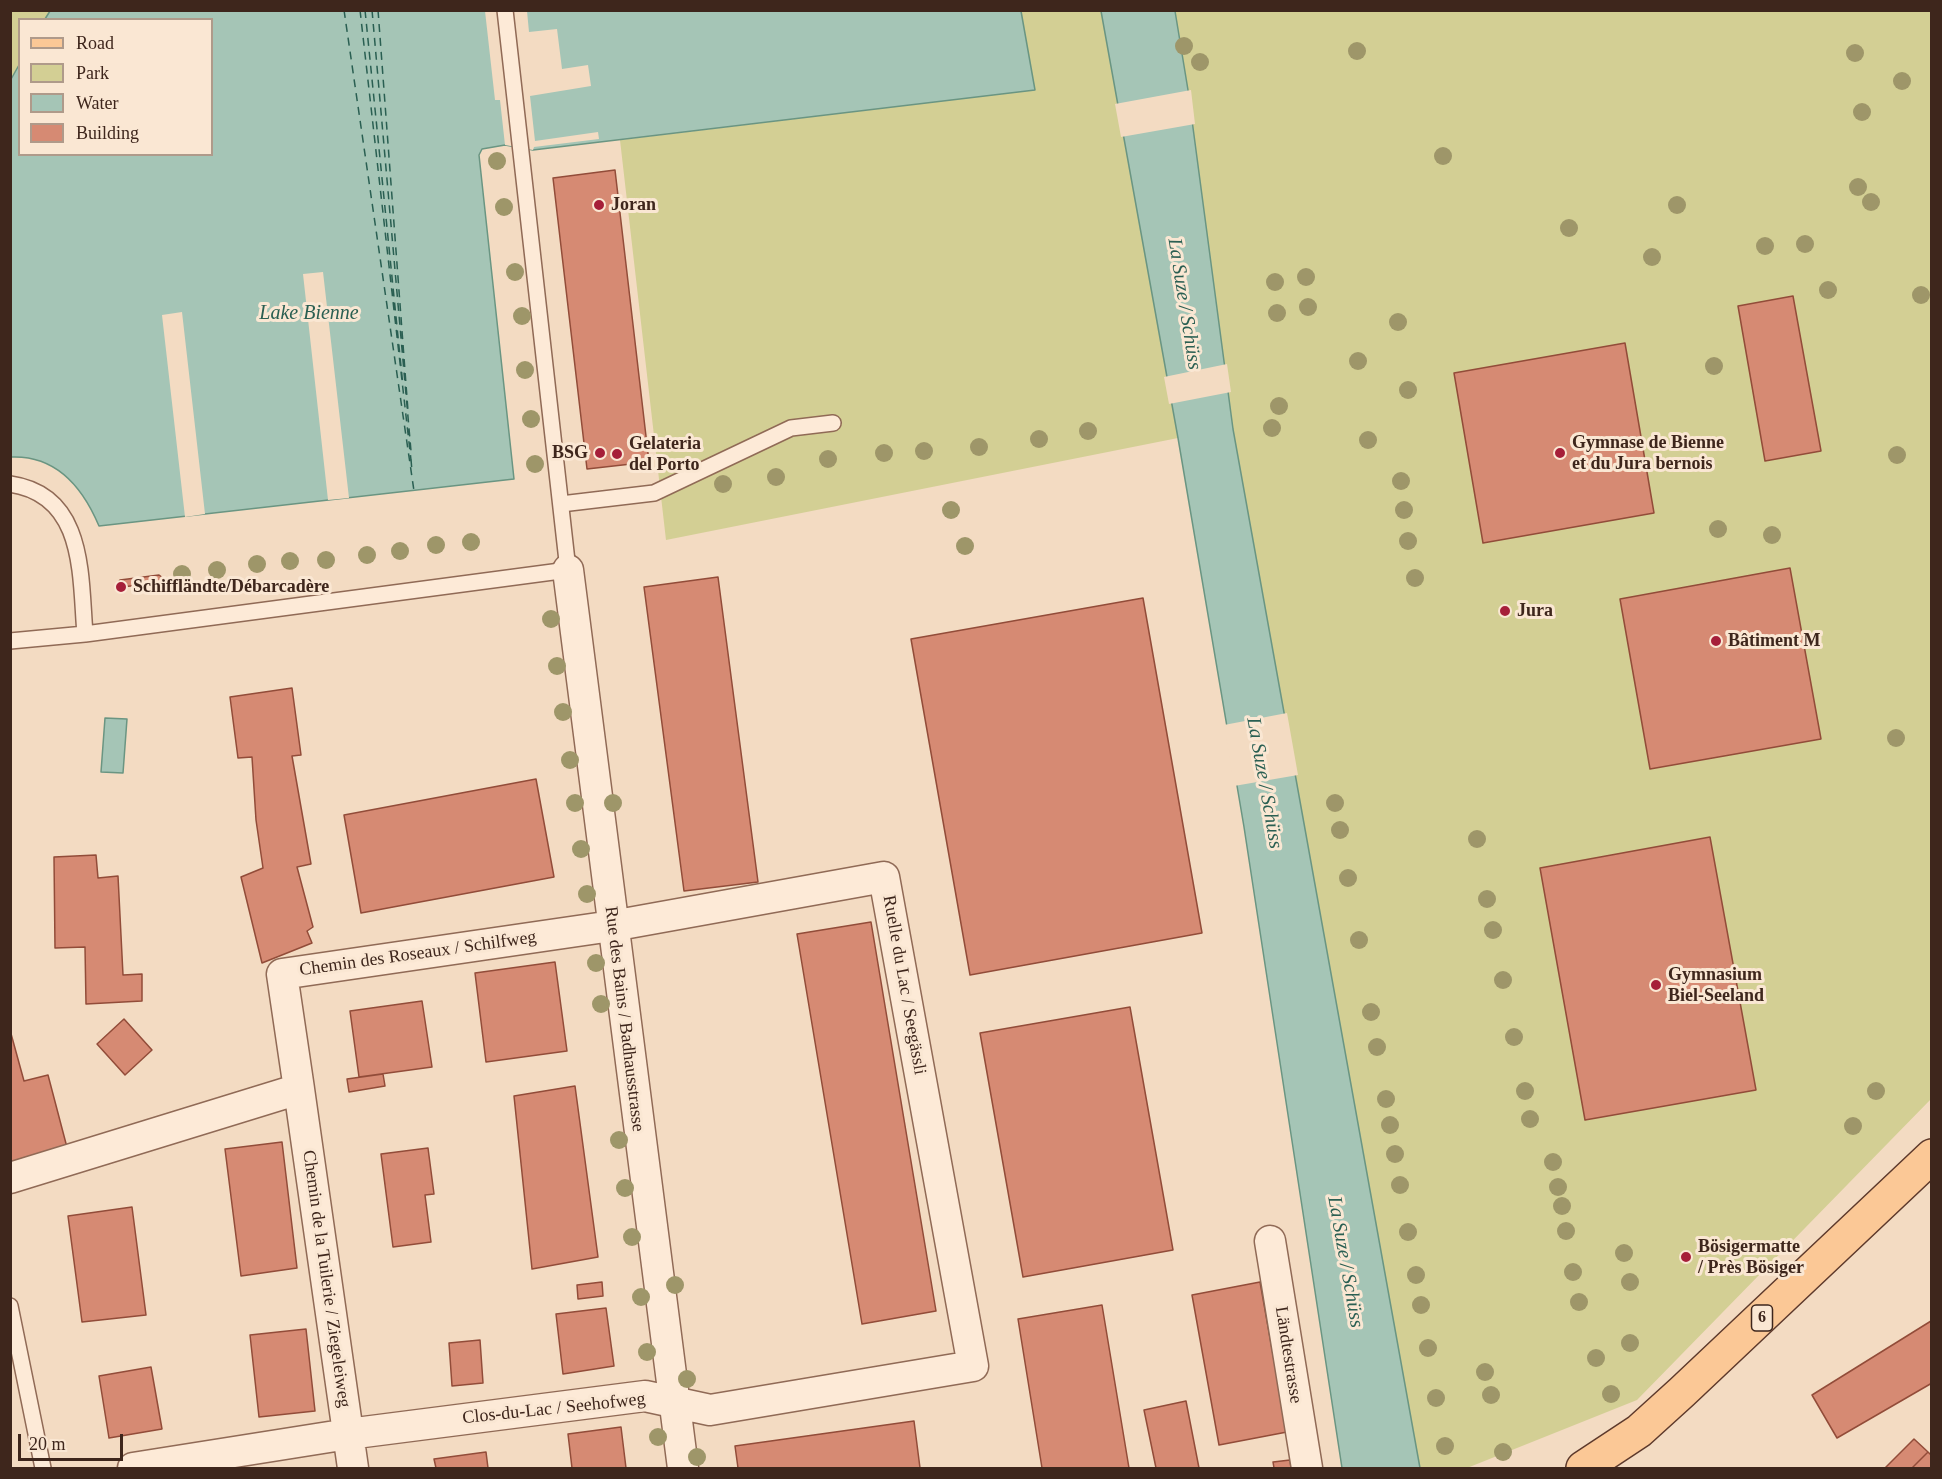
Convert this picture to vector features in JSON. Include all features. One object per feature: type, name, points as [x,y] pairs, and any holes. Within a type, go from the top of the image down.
[{"type":"main road","name":"6","points":[[1583,1468],[1639,1431],[1932,1156]]},
{"type":"street","name":"Rue des Bains / Badhausstrasse","points":[[568,570],[682,1468]]},
{"type":"street","name":"Ruelle du Lac / Seegässli","points":[[612,926],[884,877],[973,1366]]},
{"type":"street","name":"Chemin des Roseaux / Schilfweg","points":[[299,1089],[282,974],[612,926]]},
{"type":"street","points":[[10,1178],[299,1089]]},
{"type":"street","name":"Chemin de la Tuilerie / Ziegeleiweg","points":[[299,1089],[353,1468]]},
{"type":"street","name":"Ländtestrasse","points":[[1270,1241],[1307,1468]]},
{"type":"street","name":"Clos-du-Lac / Seehofweg","points":[[133,1468],[348,1434],[645,1396],[710,1410],[973,1366]]},
{"type":"lane","points":[[10,641],[85,634],[568,570],[505,10]]},
{"type":"lane","points":[[561,504],[654,493],[791,428],[832,423]]},
{"type":"lane","points":[[10,484],[36,492],[49,500],[64,515],[74,535],[85,634]]},
{"type":"lane","points":[[10,1306],[43,1468]]},
{"type":"green space","points":[[10,11],[50,11],[46,18],[18,18],[18,67],[11,81]]},
{"type":"green space","points":[[1021,11],[1101,11],[1178,438],[666,540],[620,140],[1034,90]]},
{"type":"green space","points":[[1175,11],[1931,11],[1931,1099],[1637,1400],[1467,1468],[1420,1468],[1233,429],[1188,90]]},
{"type":"water","name":"Lake Bienne","points":[[50,11],[1021,11],[1035,90],[533,150],[505,145],[482,149],[479,155],[514,479],[99,526],[85,499],[66,476],[41,462],[11,457],[10,81],[18,67],[18,156],[213,156],[213,18],[46,18]]},
{"type":"water","name":"La Suze / Schüss","points":[[1101,11],[1175,11],[1188,90],[1233,429],[1420,1468],[1342,1468],[1244,827],[1178,438]]},
{"type":"water","points":[[105,718],[127,719],[123,773],[101,772]]},
{"type":"pier","points":[[485,11],[527,11],[529,32],[557,29],[562,69],[588,65],[591,86],[530,96],[535,141],[598,132],[599,139],[534,147],[533,150],[505,145],[500,100],[495,100]]},
{"type":"pier","points":[[1191,90],[1195,124],[1121,137],[1115,104]]},
{"type":"pier","points":[[323,272],[349,498],[328,500],[303,274]]},
{"type":"pier","points":[[182,312],[205,514],[185,517],[162,315]]},
{"type":"pier","points":[[1227,364],[1231,392],[1169,404],[1164,377]]},
{"type":"pier","points":[[1287,713],[1298,775],[1234,786],[1224,725]]},
{"type":"building","points":[[615,170],[649,462],[587,469],[553,178]]},
{"type":"building","points":[[1793,296],[1821,451],[1765,461],[1738,306]]},
{"type":"building","points":[[1625,343],[1654,513],[1483,543],[1454,373]]},
{"type":"building","name":"Bâtiment M","points":[[1790,568],[1821,739],[1650,769],[1620,599]]},
{"type":"building","points":[[159,575],[163,578],[160,583],[121,587],[118,583],[120,580]]},
{"type":"building","points":[[718,577],[758,882],[684,891],[644,587]]},
{"type":"building","points":[[1143,598],[1202,933],[970,975],[911,639]]},
{"type":"building","points":[[292,688],[301,755],[292,756],[311,864],[297,867],[313,927],[307,931],[312,943],[262,963],[241,877],[263,868],[256,820],[252,757],[238,758],[230,697]]},
{"type":"building","points":[[536,779],[554,877],[361,913],[344,815]]},
{"type":"building","points":[[1710,837],[1756,1090],[1585,1120],[1540,868]]},
{"type":"building","points":[[96,855],[98,878],[118,876],[123,975],[142,974],[142,1001],[86,1004],[85,947],[55,948],[54,857]]},
{"type":"building","points":[[871,922],[936,1311],[862,1324],[797,934]]},
{"type":"building","points":[[555,962],[567,1051],[486,1062],[475,973]]},
{"type":"building","points":[[422,1001],[432,1067],[359,1077],[350,1011]]},
{"type":"building","points":[[1130,1007],[1173,1250],[1023,1277],[980,1033]]},
{"type":"building","points":[[124,1019],[152,1050],[125,1075],[97,1044]]},
{"type":"building","points":[[10,1030],[24,1081],[48,1075],[69,1155],[10,1172]]},
{"type":"building","points":[[383,1074],[385,1086],[349,1092],[347,1079]]},
{"type":"building","points":[[575,1086],[598,1257],[532,1269],[514,1096]]},
{"type":"building","points":[[282,1142],[297,1268],[241,1276],[225,1149]]},
{"type":"building","points":[[428,1148],[434,1194],[425,1195],[431,1242],[393,1247],[381,1154]]},
{"type":"building","points":[[132,1207],[146,1315],[82,1322],[68,1216]]},
{"type":"building","points":[[602,1282],[603,1296],[578,1299],[577,1285]]},
{"type":"building","points":[[1260,1282],[1287,1432],[1219,1445],[1192,1295]]},
{"type":"building","points":[[1102,1305],[1129,1468],[1042,1468],[1018,1319]]},
{"type":"building","points":[[606,1308],[614,1366],[563,1374],[556,1314]]},
{"type":"building","points":[[1931,1321],[1932,1383],[1837,1438],[1812,1395]]},
{"type":"building","points":[[306,1329],[315,1411],[259,1417],[250,1335]]},
{"type":"building","points":[[480,1340],[483,1383],[452,1386],[449,1343]]},
{"type":"building","points":[[151,1367],[162,1429],[109,1438],[99,1376]]},
{"type":"building","points":[[1186,1401],[1199,1468],[1156,1468],[1144,1410]]},
{"type":"building","points":[[914,1421],[920,1468],[738,1468],[735,1446]]},
{"type":"building","points":[[621,1427],[626,1468],[572,1468],[568,1434]]},
{"type":"building","points":[[1914,1439],[1928,1452],[1912,1468],[1885,1468]]},
{"type":"building","points":[[486,1452],[488,1468],[436,1468],[434,1459]]},
{"type":"building","points":[[1928,1452],[1932,1456],[1932,1468],[1912,1468]]},
{"type":"building","points":[[1290,1460],[1291,1468],[1274,1468],[1273,1462]]},
{"type":"ferry route","points":[[344,10],[414,491]]},
{"type":"ferry route","points":[[360,10],[411,460]]},
{"type":"ferry route","points":[[365,10],[403,386]]},
{"type":"ferry route","points":[[372,10],[411,451]]},
{"type":"ferry route","points":[[378,10],[408,411]]},
{"type":"ferry route","points":[[411,459],[412,472]]},
{"type":"place","name":"Joran","points":[[599,205]]},
{"type":"place","name":"BSG","points":[[600,453]]},
{"type":"place","name":"Gymnase de Bienne et du Jura bernois","points":[[1560,453]]},
{"type":"place","name":"Gelateria del Porto","points":[[617,454]]},
{"type":"place","name":"Schiffländte/Débarcadère","points":[[121,587]]},
{"type":"place","name":"Jura","points":[[1505,611]]},
{"type":"place","name":"Bâtiment M","points":[[1716,641]]},
{"type":"place","name":"Gymnasium Biel-Seeland","points":[[1656,985]]},
{"type":"place","name":"Bösigermatte / Près Bösiger","points":[[1686,1257]]}]
